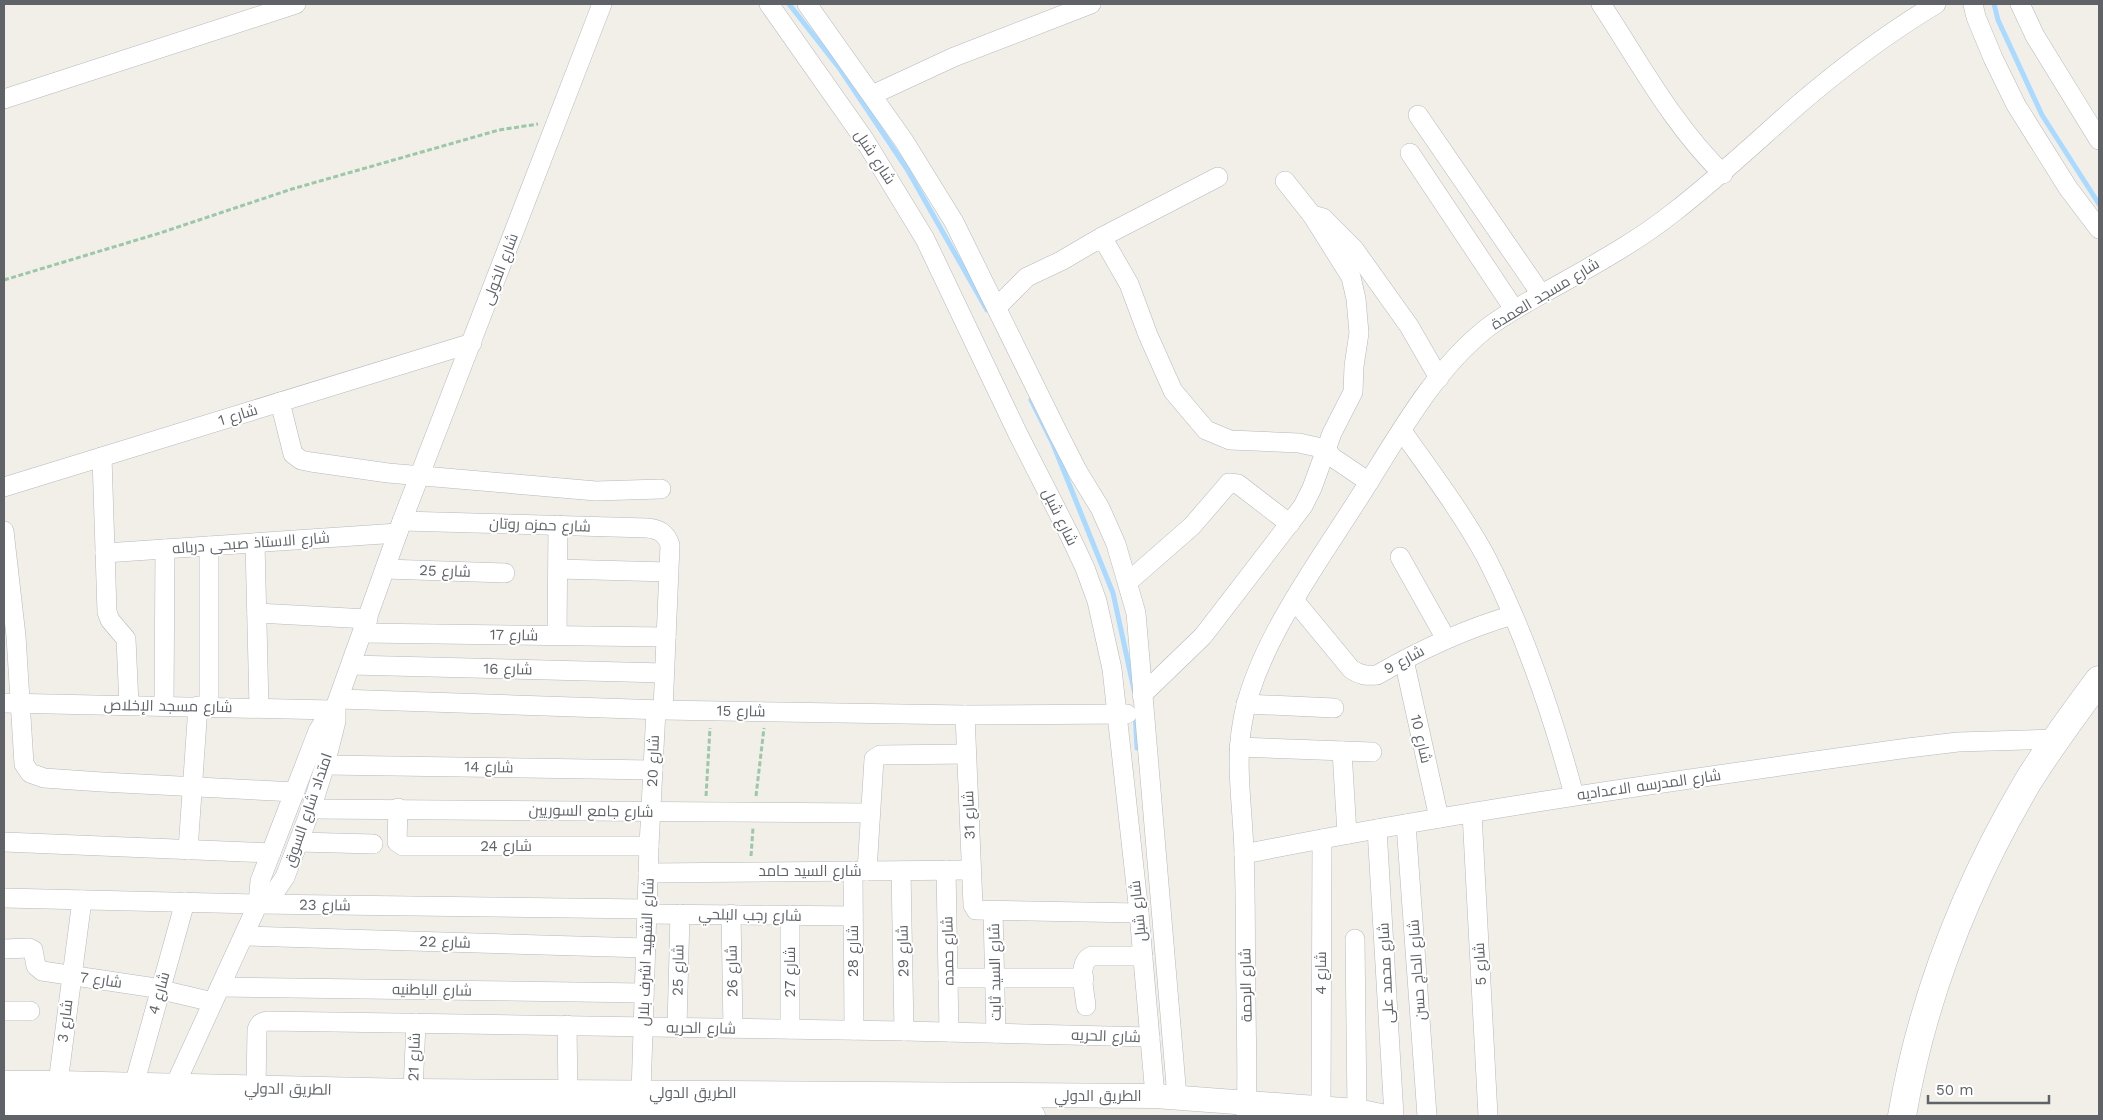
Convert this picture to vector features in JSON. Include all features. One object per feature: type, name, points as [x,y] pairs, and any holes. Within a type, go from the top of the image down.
[{"type":"main road","points":[[1902,1116],[1909,1075],[1921,1026],[1936,979],[1956,929],[2027,783],[2099,680]]},
{"type":"street","points":[[4,99],[296,4]]},
{"type":"street","name":"شارع الخولى","points":[[400,527],[602,4]]},
{"type":"street","name":"شارع شبل","points":[[769,4],[864,139],[926,239],[1017,432],[1085,568],[1106,634],[1112,669],[1139,913],[1150,1037],[1166,1097]]},
{"type":"street","name":"شارع شبل","points":[[807,4],[904,141],[954,222],[1061,440],[1100,508],[1116,544],[1136,613],[1144,715],[1166,1097]]},
{"type":"street","points":[[872,95],[954,57],[1091,4]]},
{"type":"street","points":[[1601,4],[1655,91],[1690,139],[1723,174]]},
{"type":"street","name":"شارع مسجد العمدة","points":[[1244,854],[1240,747],[1246,704],[1275,634],[1294,600],[1438,378],[1461,352],[1486,329],[1514,309],[1641,236],[1723,174],[1800,104],[1839,72],[1936,4]]},
{"type":"street","points":[[1973,4],[1976,17],[1993,58],[2016,105],[2068,188],[2099,229]]},
{"type":"street","points":[[2020,4],[2040,44],[2099,140]]},
{"type":"street","points":[[1418,115],[1541,294]]},
{"type":"street","points":[[1410,153],[1514,309]]},
{"type":"street","points":[[997,307],[1027,277],[1061,261],[1102,237],[1218,177]]},
{"type":"street","points":[[1142,696],[1203,636],[1303,506],[1312,488],[1332,433],[1353,392],[1354,366],[1359,333],[1356,299],[1351,277],[1312,214],[1285,180]]},
{"type":"street","points":[[1312,214],[1323,218],[1354,249],[1410,326],[1438,378]]},
{"type":"street","points":[[1102,237],[1129,284],[1148,335],[1173,391],[1206,430],[1235,441],[1299,443],[1326,449],[1332,457],[1369,482]]},
{"type":"street","name":"شارع 1","points":[[4,487],[472,343]]},
{"type":"street","points":[[280,402],[294,454],[301,460],[378,471],[596,491],[661,489]]},
{"type":"street","points":[[1402,431],[1445,492],[1485,556],[1513,615],[1540,679],[1574,795]]},
{"type":"street","points":[[102,457],[107,612],[110,620],[126,639],[129,705]]},
{"type":"street","points":[[1128,582],[1192,526],[1229,484],[1238,484],[1290,524]]},
{"type":"street","points":[[557,635],[558,525]]},
{"type":"street","name":"شارع حمزه روتان","points":[[400,527],[558,525],[655,528],[662,532],[670,545]]},
{"type":"street","name":"شارع الاستاذ صبحى درباله","points":[[105,553],[255,543],[400,527]]},
{"type":"street","name":"امتداد شارع السوق","points":[[168,1103],[258,904],[260,882],[318,730],[336,705],[400,527]]},
{"type":"street","points":[[4,531],[16,636],[12,703],[24,764],[30,773],[35,776],[102,782],[295,792]]},
{"type":"street","points":[[255,543],[259,707]]},
{"type":"street","name":"شارع 20","points":[[651,811],[653,770],[664,673],[670,545]]},
{"type":"street","points":[[188,850],[192,786],[204,706],[209,546]]},
{"type":"street","points":[[164,706],[165,549]]},
{"type":"street","points":[[1400,557],[1446,639]]},
{"type":"street","name":"شارع 25","points":[[386,569],[505,573]]},
{"type":"street","points":[[558,569],[668,572]]},
{"type":"street","name":"شارع 9","points":[[1294,600],[1351,669],[1359,674],[1368,676],[1376,675],[1446,639],[1479,625],[1513,615]]},
{"type":"street","name":"شارع 17","points":[[257,613],[365,626],[557,635],[666,637]]},
{"type":"street","name":"شارع 10","points":[[1404,660],[1439,818]]},
{"type":"street","name":"شارع 16","points":[[351,666],[664,673]]},
{"type":"street","name":"شارع مسجد الإخلاص","points":[[12,703],[259,707],[336,705]]},
{"type":"street","points":[[1246,704],[1334,708]]},
{"type":"street","name":"شارع 15","points":[[336,705],[965,715],[1144,715]]},
{"type":"street","name":"امتداد شارع السوق","points":[[258,904],[267,899],[280,886],[299,842],[325,765],[336,721],[336,705]]},
{"type":"street","name":"شارع 31","points":[[965,715],[973,905],[986,912]]},
{"type":"street","name":"شارع المدرسه الاعداديه","points":[[1244,854],[1322,838],[1574,795],[1958,742],[2056,739]]},
{"type":"street","points":[[1240,747],[1372,752]]},
{"type":"street","points":[[1342,751],[1347,834]]},
{"type":"street","name":"شارع 28","points":[[854,1030],[853,916],[870,814],[874,759],[880,755],[966,754]]},
{"type":"street","name":"شارع 14","points":[[325,765],[653,770]]},
{"type":"street","name":"شارع جامع السوريين","points":[[311,809],[398,808],[870,814]]},
{"type":"street","name":"شارع 24","points":[[398,808],[397,842],[403,846],[649,846]]},
{"type":"street","name":"شارع الشهيد اشرف بلال","points":[[647,1103],[643,1026],[651,811]]},
{"type":"street","name":"شارع 5","points":[[1472,813],[1488,1116]]},
{"type":"street","name":"شارع الحاج حسن","points":[[1406,824],[1427,1116]]},
{"type":"street","name":"شارع محمد على","points":[[1378,829],[1394,1116]]},
{"type":"street","name":"شارع 4","points":[[1320,1108],[1322,838]]},
{"type":"street","points":[[4,842],[271,853]]},
{"type":"street","points":[[299,842],[373,844]]},
{"type":"street","name":"شارع الرحمة","points":[[1244,854],[1246,1109]]},
{"type":"street","name":"شارع حمده","points":[[946,870],[949,1032]]},
{"type":"street","name":"شارع السيد حامد","points":[[648,873],[971,870]]},
{"type":"street","name":"شارع 29","points":[[901,871],[904,1031]]},
{"type":"street","name":"شارع 23","points":[[4,898],[647,911]]},
{"type":"street","name":"شارع 3","points":[[58,1083],[82,900]]},
{"type":"street","name":"شارع 4","points":[[134,1085],[186,902]]},
{"type":"street","name":"شارع رجب البلحي","points":[[647,911],[680,914],[853,916]]},
{"type":"street","points":[[986,912],[1139,913]]},
{"type":"street","name":"شارع السيد ثابت","points":[[986,912],[995,977],[996,1033]]},
{"type":"street","name":"شارع 25","points":[[677,1027],[680,914]]},
{"type":"street","name":"شارع 26","points":[[731,914],[733,1028]]},
{"type":"street","name":"شارع 27","points":[[790,915],[790,1029]]},
{"type":"street","name":"شارع 22","points":[[244,936],[646,948]]},
{"type":"street","points":[[1355,939],[1358,1111]]},
{"type":"street","name":"شارع 7","points":[[4,949],[29,948],[36,955],[36,966],[38,969],[160,989],[217,994]]},
{"type":"street","points":[[1086,1006],[1084,961],[1092,956],[1143,956]]},
{"type":"street","points":[[948,978],[1084,978]]},
{"type":"street","name":"شارع الباطنيه","points":[[217,994],[644,993]]},
{"type":"street","points":[[4,1011],[30,1011]]},
{"type":"street","name":"شارع الحريه","points":[[248,1104],[258,1025],[267,1021],[643,1026],[1150,1037]]},
{"type":"street","name":"شارع 21","points":[[413,1091],[416,1023]]},
{"type":"street","points":[[567,1025],[568,1093]]},
{"type":"street","name":"الطريق الدولي","points":[[4,1083],[134,1085],[168,1103]]},
{"type":"street","name":"الطريق الدولي","points":[[4,1106],[43,1111],[168,1103],[248,1104],[413,1091],[568,1093],[647,1103],[760,1113],[1033,1116]]},
{"type":"street","name":"الطريق الدولي","points":[[248,1104],[321,1113],[457,1113],[647,1103],[1166,1097],[1246,1109],[1320,1108],[1358,1111],[1381,1116]]},
{"type":"path","points":[[4,280],[160,233],[301,186],[499,130],[556,121]]},
{"type":"path","points":[[705,812],[710,710]]},
{"type":"path","points":[[750,872],[754,812],[766,711]]},
{"type":"waterway","points":[[789,4],[840,69],[907,169],[987,310]]},
{"type":"waterway","points":[[1994,4],[1998,20],[2042,115],[2099,204]]},
{"type":"waterway","points":[[1031,400],[1053,444],[1113,593],[1134,690]]},
{"type":"waterway","points":[[1135,711],[1137,748]]}]
